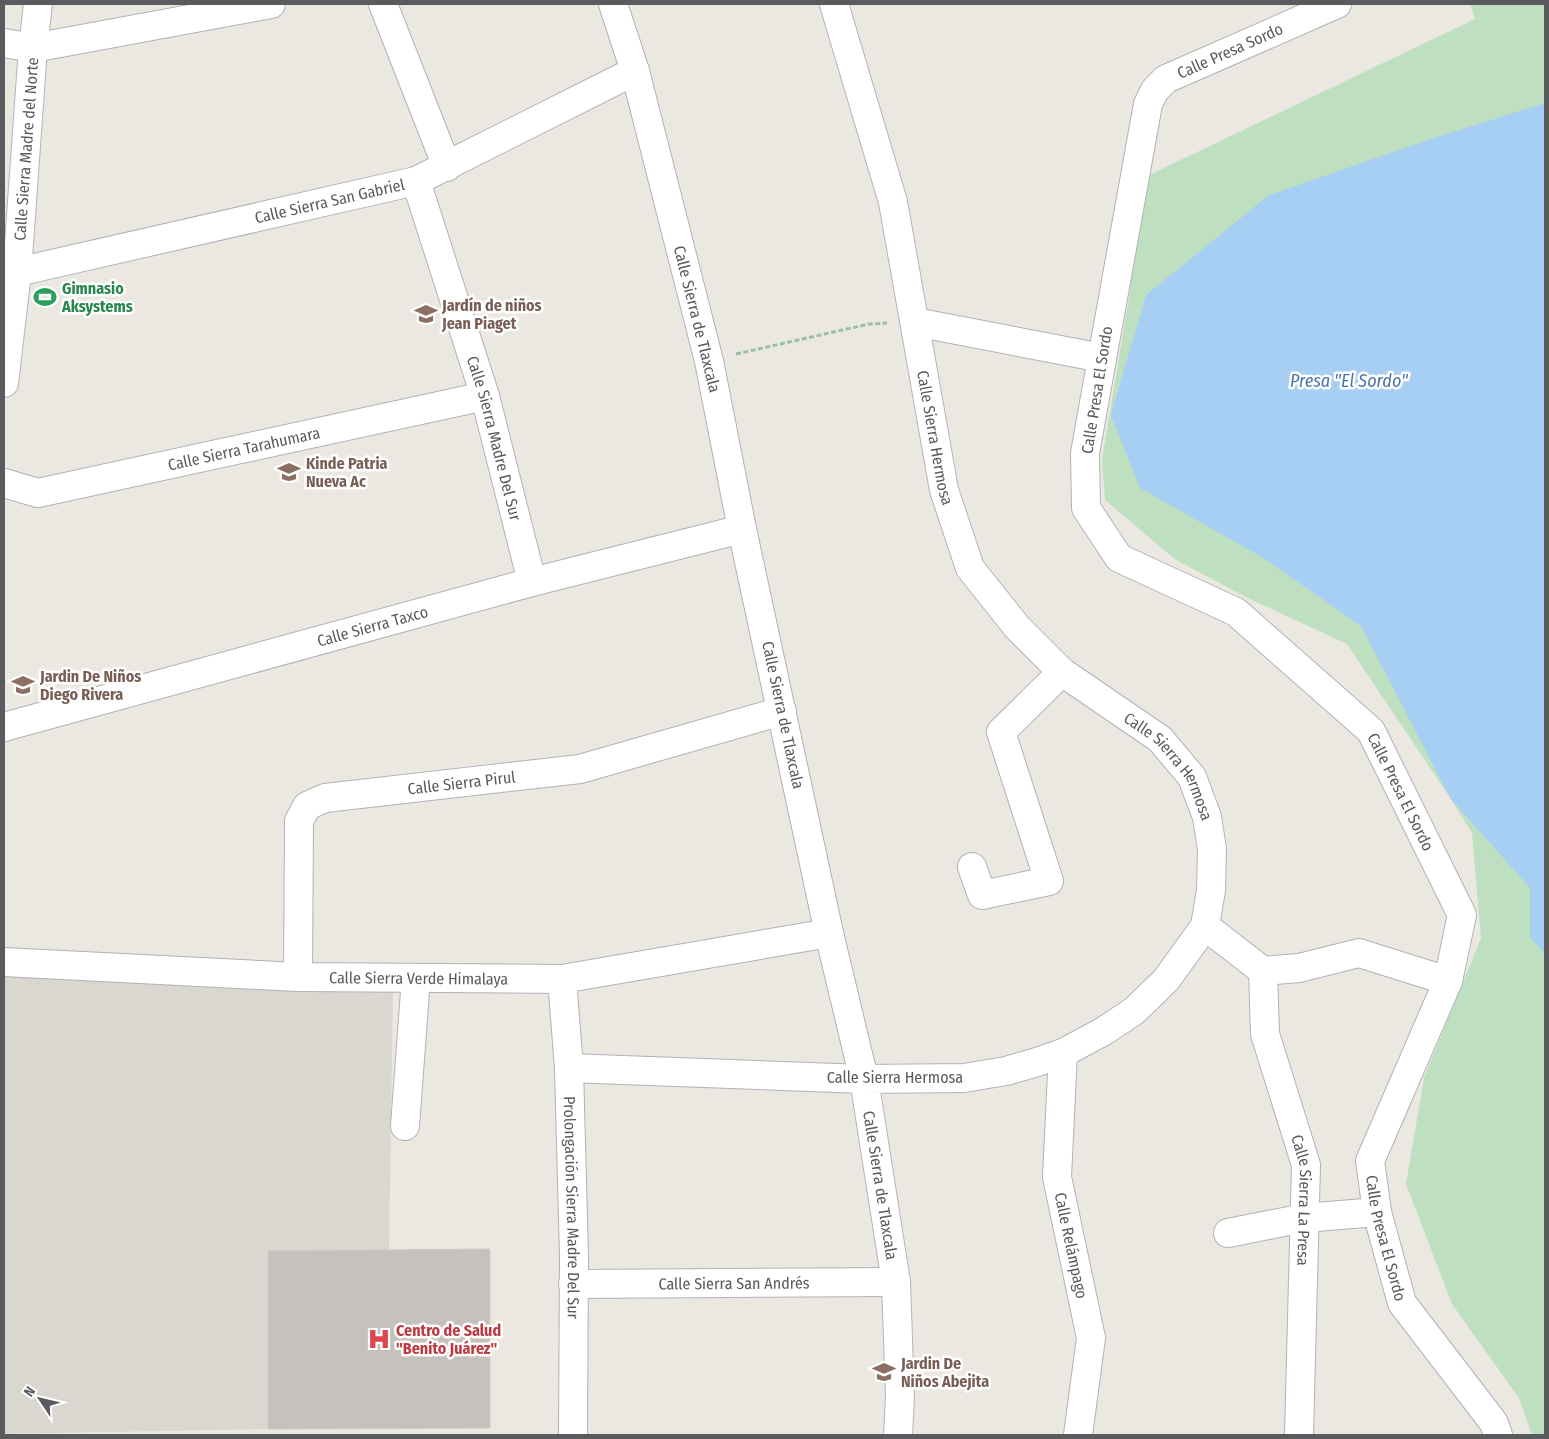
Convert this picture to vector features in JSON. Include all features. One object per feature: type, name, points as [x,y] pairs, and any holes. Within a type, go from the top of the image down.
[{"type":"street","name":"Calle Sierra Madre del Norte","points":[[4,384],[10,271],[38,4]]},
{"type":"street","points":[[4,43],[33,48],[271,4]]},
{"type":"street","points":[[383,4],[446,167]]},
{"type":"street","name":"Calle Sierra de Tlaxcala","points":[[613,4],[635,71],[709,360],[742,529],[829,933],[864,1079],[896,1282],[900,1396],[898,1435]]},
{"type":"street","name":"Calle Sierra Hermosa","points":[[568,1068],[864,1079],[964,1078],[1006,1071],[1063,1052],[1104,1031],[1134,1011],[1166,980],[1205,926],[1211,890],[1212,850],[1207,817],[1192,777],[1160,739],[1062,672],[1016,627],[970,568],[944,490],[893,202],[834,4]]},
{"type":"street","name":"Calle Presa Sordo","points":[[1144,119],[1148,104],[1155,90],[1166,78],[1336,4]]},
{"type":"street","name":"Calle Sierra San Gabriel","points":[[10,271],[416,181],[635,71]]},
{"type":"street","name":"Calle Presa El Sordo","points":[[1144,119],[1085,453],[1086,508],[1119,558],[1236,612],[1370,731],[1462,915],[1448,981],[1370,1161],[1377,1212],[1402,1303],[1494,1423],[1498,1435]]},
{"type":"street","name":"Calle Sierra Madre Del Sur","points":[[416,181],[485,396],[532,582]]},
{"type":"street","points":[[915,322],[1102,358]]},
{"type":"street","name":"Calle Sierra Tarahumara","points":[[4,483],[38,493],[485,396]]},
{"type":"street","name":"Calle Sierra Taxco","points":[[4,727],[532,582],[742,529]]},
{"type":"street","points":[[972,867],[982,895],[1048,881],[1001,732],[1062,672]]},
{"type":"street","name":"Calle Sierra Pirul","points":[[298,976],[299,820],[307,806],[325,798],[580,768],[782,711]]},
{"type":"street","points":[[1205,926],[1263,972],[1299,968],[1360,953],[1448,981]]},
{"type":"street","name":"Calle Sierra Verde Himalaya","points":[[4,962],[298,976],[562,979],[829,933]]},
{"type":"street","name":"Calle Sierra La Presa","points":[[1263,972],[1265,1034],[1306,1165],[1299,1435]]},
{"type":"street","points":[[405,1126],[416,978]]},
{"type":"street","name":"Prolongación Sierra Madre Del Sur","points":[[562,979],[568,1068],[574,1256],[573,1435]]},
{"type":"street","name":"Calle Relámpago","points":[[1063,1052],[1057,1177],[1091,1338],[1078,1435]]},
{"type":"street","points":[[1228,1233],[1304,1218],[1377,1212]]},
{"type":"street","name":"Calle Sierra San Andrés","points":[[573,1284],[896,1282]]},
{"type":"path","points":[[709,360],[869,324],[915,322]]},
{"type":"shaded area","points":[[4,975],[393,991],[389,1250],[268,1251],[268,1429],[4,1434]]},
{"type":"green space","name":"Presa \"El Sordo\"","points":[[1470,4],[1545,4],[1545,1435],[1532,1435],[1519,1398],[1452,1304],[1406,1184],[1424,1078],[1481,938],[1472,833],[1347,644],[1250,599],[1176,560],[1105,500],[1102,460],[1130,291],[1143,178],[1475,19]]},
{"type":"water","name":"Presa \"El Sordo\"","points":[[1545,103],[1545,954],[1530,937],[1530,888],[1451,799],[1361,626],[1262,557],[1140,488],[1111,415],[1146,295],[1269,195],[1428,140]]},
{"type":"building","name":"Centro de Salud \"Benito Juárez\"","points":[[490,1249],[490,1428],[268,1429],[268,1251]]},
{"type":"place","name":"Gimnasio Aksystems","points":[[45,297]]},
{"type":"place","name":"Jardín de niños Jean Piaget","points":[[426,314]]},
{"type":"place","name":"Kinde Patria Nueva Ac","points":[[289,472]]},
{"type":"place","name":"Jardin De Niños Diego Rivera","points":[[23,685]]},
{"type":"place","name":"Centro de Salud \"Benito Juárez\"","points":[[379,1339]]},
{"type":"place","name":"Jardin De Niños Abejita","points":[[884,1372]]}]
